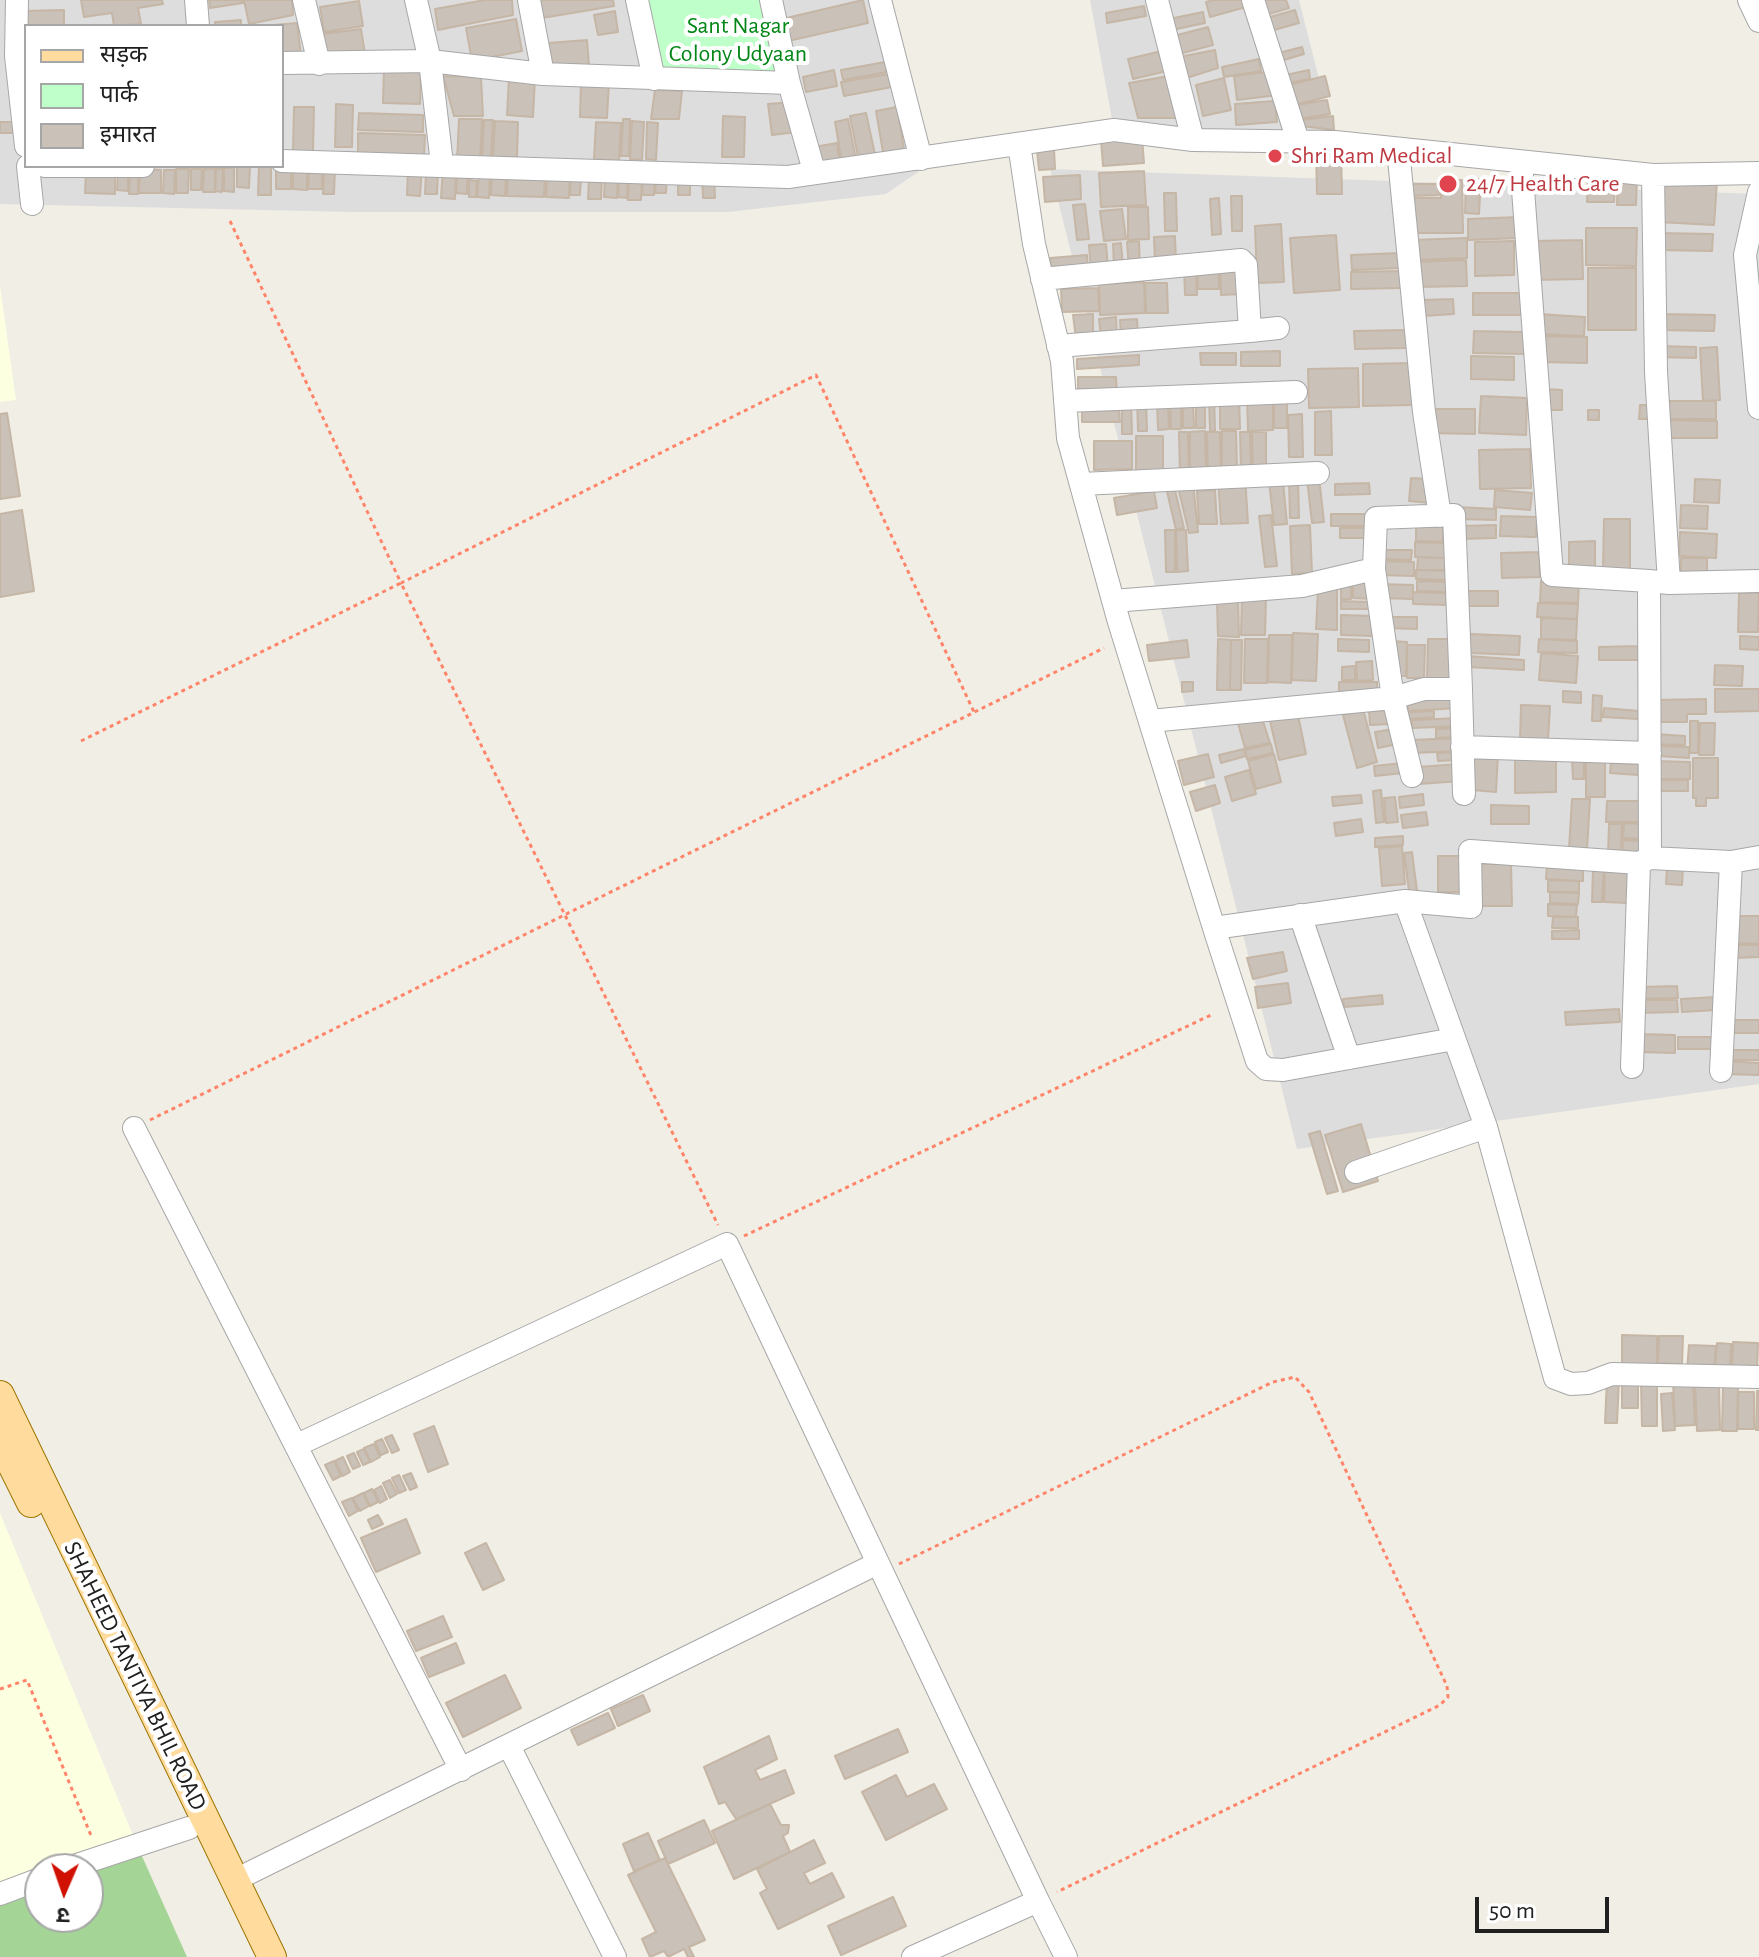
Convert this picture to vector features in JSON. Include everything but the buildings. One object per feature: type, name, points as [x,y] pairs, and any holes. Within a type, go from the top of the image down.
[{"type":"main road","name":"SHAHEED TANTIYA BHIL ROAD","points":[[0,1395],[210,1850],[252,1957]]},
{"type":"main road","name":"SHAHEED TANTIYA BHIL ROAD","points":[[0,1441],[189,1828],[235,1880],[272,1957]]},
{"type":"street","points":[[17,0],[8,56],[24,136]]},
{"type":"street","points":[[196,0],[198,24]]},
{"type":"street","points":[[304,0],[319,64]]},
{"type":"street","points":[[416,0],[430,61],[442,164]]},
{"type":"street","points":[[529,0],[543,74]]},
{"type":"street","points":[[637,0],[654,79]]},
{"type":"street","points":[[771,0],[789,83],[814,171]]},
{"type":"street","points":[[880,0],[921,159]]},
{"type":"street","points":[[1157,0],[1193,140]]},
{"type":"street","points":[[1253,0],[1298,141]]},
{"type":"street","points":[[1749,0],[1759,21]]},
{"type":"street","points":[[284,63],[430,61],[543,74],[789,83]]},
{"type":"street","points":[[284,161],[788,177],[1114,130],[1193,140],[1298,141],[1398,149],[1653,175],[1759,173]]},
{"type":"street","points":[[1019,144],[1042,279],[1058,346],[1068,438],[1113,601],[1257,1061],[1266,1069],[1283,1070],[1454,1039]]},
{"type":"street","points":[[1398,149],[1423,400],[1440,516]]},
{"type":"street","points":[[1521,163],[1552,575],[1659,582],[1759,581]]},
{"type":"street","points":[[28,168],[32,204]]},
{"type":"street","points":[[1632,1067],[1659,582],[1653,175]]},
{"type":"street","points":[[1759,192],[1745,255],[1759,408]]},
{"type":"street","points":[[1042,279],[1241,260],[1246,265],[1250,331]]},
{"type":"street","points":[[1058,346],[1278,328]]},
{"type":"street","points":[[1065,401],[1296,392]]},
{"type":"street","points":[[1081,484],[1318,473]]},
{"type":"street","points":[[1412,776],[1393,698],[1374,569],[1376,518],[1454,515],[1464,794]]},
{"type":"street","points":[[1113,601],[1302,586],[1374,569]]},
{"type":"street","points":[[1150,721],[1393,698],[1424,689],[1461,689]]},
{"type":"street","points":[[1462,747],[1650,753]]},
{"type":"street","points":[[1214,928],[1405,901],[1471,907],[1470,851],[1731,862],[1759,857]]},
{"type":"street","points":[[1721,1071],[1731,862]]},
{"type":"street","points":[[1405,901],[1486,1127],[1555,1378],[1571,1384],[1588,1383],[1612,1374],[1759,1377]]},
{"type":"street","points":[[1300,915],[1349,1058]]},
{"type":"street","points":[[1356,1172],[1486,1127]]},
{"type":"street","points":[[134,1128],[461,1770]]},
{"type":"street","points":[[297,1445],[727,1244],[1066,1957]]},
{"type":"street","points":[[235,1880],[880,1568]]},
{"type":"street","points":[[509,1746],[615,1957]]},
{"type":"street","points":[[104,1855],[189,1828]]},
{"type":"street","points":[[0,1894],[24,1885]]},
{"type":"street","points":[[913,1957],[1038,1901]]},
{"type":"path","points":[[230,221],[401,583],[727,1244],[1211,1015]]},
{"type":"path","points":[[81,741],[816,375],[974,712]]},
{"type":"path","points":[[134,1128],[1104,648]]},
{"type":"path","points":[[880,1568],[1273,1382],[1295,1377],[1309,1392],[1447,1686],[1448,1697],[1440,1705],[1038,1901]]},
{"type":"path","points":[[0,1689],[27,1680],[99,1853]]},
{"type":"shaded area","points":[[0,0],[886,0],[934,161],[886,194],[728,212],[352,212],[0,204]]},
{"type":"shaded area","points":[[1090,0],[1299,0],[1335,142],[1114,130]]},
{"type":"shaded area","points":[[1050,169],[1759,194],[1759,1084],[1297,1149]]},
{"type":"shaded area","points":[[0,286],[16,400],[0,402]]},
{"type":"shaded area","points":[[0,1513],[137,1845],[104,1857],[104,1853],[24,1853],[24,1880],[0,1896]]},
{"type":"green space","name":"Sant Nagar Colony Udyaan","points":[[637,0],[771,0],[789,83],[654,79]]},
{"type":"green space","points":[[137,1845],[187,1957],[0,1957],[0,1894],[24,1885],[24,1933],[104,1933],[104,1861]]},
{"type":"place","name":"Shri Ram Medical","points":[[1275,156]]},
{"type":"place","name":"24/7 Health Care","points":[[1448,184]]}]
